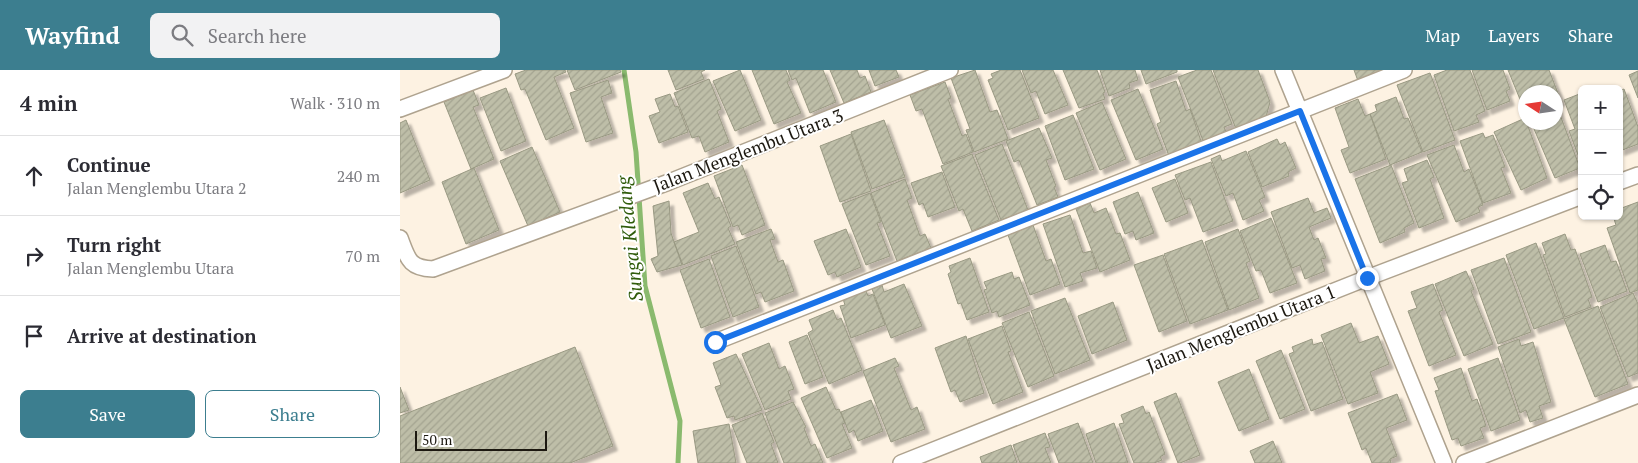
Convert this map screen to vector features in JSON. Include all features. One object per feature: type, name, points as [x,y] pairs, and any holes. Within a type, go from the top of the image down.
[{"type":"street","points":[[400,109],[504,70]]},
{"type":"street","name":"Jalan Menglembu Utara 3","points":[[400,238],[409,261],[420,268],[433,269],[669,182],[950,70]]},
{"type":"street","points":[[1283,70],[1444,463]]},
{"type":"street","points":[[715,342],[1404,70]]},
{"type":"street","points":[[1623,181],[1638,175]]},
{"type":"street","name":"Jalan Menglembu Utara 1","points":[[901,463],[1367,278],[1578,198]]},
{"type":"street","points":[[1464,463],[1638,395]]},
{"type":"building","points":[[526,70],[565,70],[566,72],[554,77],[574,128],[546,140],[525,89],[521,90],[515,74]]},
{"type":"building","points":[[567,70],[620,70],[621,72],[575,90]]},
{"type":"building","points":[[668,70],[705,70],[701,72],[704,79],[676,90]]},
{"type":"building","points":[[740,70],[761,120],[735,131],[713,81]]},
{"type":"building","points":[[752,70],[786,70],[790,80],[787,82],[801,113],[774,124]]},
{"type":"building","points":[[788,70],[823,70],[836,102],[810,113],[796,78],[792,80]]},
{"type":"building","points":[[830,70],[857,70],[860,78],[865,76],[871,92],[844,103]]},
{"type":"building","points":[[869,70],[896,70],[899,77],[875,86]]},
{"type":"building","points":[[975,70],[990,112],[997,110],[1008,139],[974,152],[966,130],[970,129],[951,78]]},
{"type":"building","points":[[1001,70],[1020,70],[1039,118],[1008,130],[988,80],[993,78],[991,74]]},
{"type":"building","points":[[1022,70],[1053,70],[1068,105],[1045,114],[1036,91],[1031,93]]},
{"type":"building","points":[[1063,70],[1097,70],[1105,92],[1103,93],[1105,99],[1079,108]]},
{"type":"building","points":[[1100,70],[1135,70],[1138,80],[1129,83],[1130,88],[1109,96]]},
{"type":"building","points":[[1141,70],[1177,70],[1177,72],[1146,84]]},
{"type":"building","points":[[1197,70],[1211,70],[1232,124],[1224,127],[1227,134],[1204,143],[1178,77]]},
{"type":"building","points":[[1213,70],[1258,70],[1270,102],[1266,117],[1236,129]]},
{"type":"building","points":[[1354,70],[1385,70],[1358,81]]},
{"type":"building","points":[[1447,70],[1470,70],[1485,111],[1476,115],[1479,122],[1454,131],[1434,75]]},
{"type":"building","points":[[1472,70],[1503,70],[1510,89],[1506,91],[1510,101],[1487,110]]},
{"type":"building","points":[[1508,70],[1549,70],[1555,85],[1518,85],[1518,94]]},
{"type":"building","points":[[1638,71],[1638,98],[1629,75]]},
{"type":"building","points":[[1430,73],[1455,140],[1423,152],[1397,85]]},
{"type":"building","points":[[709,79],[721,109],[717,111],[729,142],[705,152],[699,136],[692,138],[674,93]]},
{"type":"building","points":[[608,80],[612,93],[601,97],[613,133],[586,142],[570,93]]},
{"type":"building","points":[[1176,81],[1186,111],[1190,109],[1202,144],[1169,156],[1157,124],[1161,122],[1150,90]]},
{"type":"building","points":[[945,82],[951,98],[948,99],[962,136],[966,134],[973,152],[943,164],[922,109],[916,111],[910,95]]},
{"type":"building","points":[[506,88],[526,141],[501,151],[480,98]]},
{"type":"building","points":[[1138,89],[1163,149],[1136,160],[1111,100]]},
{"type":"building","points":[[1623,89],[1638,127],[1638,144],[1623,150],[1623,130]]},
{"type":"building","points":[[473,90],[479,105],[473,107],[494,159],[471,169],[444,102]]},
{"type":"building","points":[[670,94],[675,107],[678,106],[688,132],[659,143],[649,116],[660,112],[655,99]]},
{"type":"building","points":[[1578,95],[1578,155],[1569,131],[1575,129],[1564,100]]},
{"type":"building","points":[[1396,97],[1404,119],[1408,118],[1422,152],[1390,165],[1370,114],[1377,111],[1375,105]]},
{"type":"building","points":[[1358,99],[1365,116],[1370,114],[1386,159],[1350,173],[1341,150],[1349,147],[1335,108]]},
{"type":"building","points":[[1102,102],[1126,159],[1100,170],[1076,113]]},
{"type":"building","points":[[1073,115],[1094,169],[1065,180],[1045,126]]},
{"type":"building","points":[[406,120],[430,180],[400,193],[400,123]]},
{"type":"building","points":[[884,120],[905,177],[872,189],[851,132]]},
{"type":"building","points":[[1518,121],[1518,130],[1529,130],[1547,178],[1521,190],[1494,132]]},
{"type":"building","points":[[1563,123],[1578,163],[1578,169],[1555,178],[1534,130],[1563,130]]},
{"type":"building","points":[[1039,128],[1052,158],[1046,160],[1058,197],[1037,205],[1019,160],[1014,162],[1006,141]]},
{"type":"building","points":[[1483,133],[1485,138],[1493,135],[1505,167],[1501,168],[1511,193],[1483,203],[1460,141]]},
{"type":"building","points":[[851,134],[871,191],[840,202],[820,146]]},
{"type":"building","points":[[1277,139],[1280,145],[1285,142],[1296,168],[1288,172],[1289,176],[1262,187],[1248,152]]},
{"type":"building","points":[[1002,144],[1028,210],[1001,220],[975,155]]},
{"type":"building","points":[[1454,145],[1464,172],[1469,169],[1483,205],[1478,207],[1480,212],[1456,222],[1427,155]]},
{"type":"building","points":[[532,147],[560,212],[528,226],[500,161]]},
{"type":"building","points":[[1246,151],[1265,197],[1259,200],[1264,211],[1243,220],[1233,193],[1226,196],[1211,159],[1220,155],[1222,161]]},
{"type":"building","points":[[972,154],[999,220],[972,231],[963,209],[959,211],[941,166]]},
{"type":"building","points":[[1427,160],[1434,177],[1430,179],[1444,218],[1419,228],[1402,183],[1408,181],[1404,169]]},
{"type":"building","points":[[1211,162],[1233,221],[1203,232],[1190,198],[1185,200],[1175,175]]},
{"type":"building","points":[[742,165],[765,225],[742,235],[738,225],[733,227],[714,176]]},
{"type":"building","points":[[1391,165],[1414,223],[1404,228],[1405,232],[1380,243],[1355,179]]},
{"type":"building","points":[[474,168],[499,230],[466,244],[442,182]]},
{"type":"building","points":[[942,172],[955,207],[928,217],[923,203],[919,205],[911,183]]},
{"type":"building","points":[[905,179],[912,198],[907,200],[920,236],[925,234],[931,248],[897,261],[871,193]]},
{"type":"building","points":[[1175,179],[1188,213],[1166,222],[1152,188]]},
{"type":"building","points":[[708,183],[715,199],[719,197],[731,226],[728,228],[735,244],[683,265],[674,242],[699,232],[683,193]]},
{"type":"building","points":[[1138,192],[1154,233],[1136,240],[1133,231],[1125,234],[1113,202]]},
{"type":"building","points":[[870,193],[881,222],[877,223],[890,256],[866,265],[842,204]]},
{"type":"building","points":[[1308,198],[1314,213],[1327,208],[1331,218],[1309,227],[1314,240],[1318,238],[1326,258],[1321,259],[1325,271],[1305,279],[1300,265],[1292,268],[1271,212]]},
{"type":"building","points":[[669,201],[671,233],[682,265],[657,272],[651,259],[658,256],[653,206]]},
{"type":"building","points":[[1638,202],[1638,290],[1630,293],[1607,228],[1616,225],[1614,220],[1623,220],[1623,208]]},
{"type":"building","points":[[1090,203],[1094,213],[1106,208],[1116,234],[1120,233],[1130,260],[1100,272],[1076,209]]},
{"type":"building","points":[[1070,215],[1083,253],[1091,251],[1097,268],[1080,273],[1083,281],[1065,287],[1043,224]]},
{"type":"building","points":[[1271,218],[1297,283],[1270,293],[1261,270],[1256,271],[1240,231]]},
{"type":"building","points":[[1033,225],[1046,261],[1051,259],[1060,284],[1030,295],[1008,235]]},
{"type":"building","points":[[771,229],[775,239],[770,240],[778,262],[783,260],[794,291],[765,302],[761,292],[756,294],[736,242]]},
{"type":"building","points":[[846,229],[861,267],[837,277],[835,272],[828,275],[814,241]]},
{"type":"building","points":[[1238,229],[1250,261],[1246,263],[1259,298],[1229,310],[1205,242]]},
{"type":"building","points":[[1565,234],[1571,250],[1575,249],[1592,297],[1588,299],[1591,307],[1565,317],[1543,255],[1546,254],[1542,243]]},
{"type":"building","points":[[1202,240],[1228,310],[1190,324],[1164,254]]},
{"type":"building","points":[[1536,243],[1564,318],[1534,329],[1506,255]]},
{"type":"building","points":[[1605,245],[1611,262],[1616,261],[1627,291],[1598,302],[1580,254]]},
{"type":"building","points":[[736,246],[759,307],[733,317],[711,256]]},
{"type":"building","points":[[1163,255],[1187,321],[1159,332],[1134,265]]},
{"type":"building","points":[[970,258],[989,312],[967,320],[961,303],[958,304],[948,274],[951,272],[949,266]]},
{"type":"building","points":[[1504,258],[1531,332],[1498,344],[1471,270]]},
{"type":"building","points":[[709,259],[730,317],[701,328],[680,270]]},
{"type":"building","points":[[1466,271],[1474,289],[1471,291],[1493,344],[1464,356],[1435,284]]},
{"type":"building","points":[[1012,272],[1014,279],[1019,277],[1030,305],[999,317],[997,311],[992,313],[984,290],[987,289],[984,282]]},
{"type":"building","points":[[904,284],[922,326],[891,338],[872,289],[882,285],[884,292]]},
{"type":"building","points":[[1433,284],[1443,310],[1439,312],[1456,355],[1429,366],[1408,311],[1417,308],[1411,292]]},
{"type":"building","points":[[865,288],[868,296],[873,294],[885,325],[851,338],[840,306],[845,305],[842,296]]},
{"type":"building","points":[[1633,293],[1638,304],[1638,373],[1628,377],[1600,307]]},
{"type":"building","points":[[1065,298],[1090,360],[1055,374],[1031,311]]},
{"type":"building","points":[[1113,302],[1127,340],[1092,354],[1078,316]]},
{"type":"building","points":[[1598,306],[1628,384],[1595,397],[1564,319]]},
{"type":"building","points":[[833,310],[837,320],[841,318],[862,370],[829,384],[808,333],[813,330],[809,320]]},
{"type":"building","points":[[1029,312],[1054,376],[1028,387],[1002,323]]},
{"type":"building","points":[[1351,323],[1359,343],[1378,336],[1389,364],[1370,372],[1378,393],[1348,404],[1321,335]]},
{"type":"building","points":[[1002,326],[1011,351],[1008,352],[1023,392],[993,404],[968,339]]},
{"type":"building","points":[[807,335],[823,377],[805,384],[789,342]]},
{"type":"building","points":[[966,336],[984,393],[960,402],[955,390],[951,392],[935,348]]},
{"type":"building","points":[[1312,339],[1313,345],[1322,342],[1343,399],[1311,411],[1289,354],[1294,352],[1292,347]]},
{"type":"building","points":[[1519,339],[1521,346],[1533,342],[1551,402],[1539,406],[1543,418],[1530,422],[1526,410],[1520,413],[1498,347]]},
{"type":"building","points":[[769,343],[779,369],[785,366],[794,389],[788,391],[791,399],[765,410],[742,354]]},
{"type":"building","points":[[575,347],[613,446],[570,463],[400,463],[400,416]]},
{"type":"building","points":[[1281,350],[1305,409],[1280,419],[1256,361]]},
{"type":"building","points":[[736,354],[762,410],[735,420],[734,416],[727,418],[715,387],[721,385],[713,363]]},
{"type":"building","points":[[895,358],[899,366],[894,368],[911,410],[917,407],[925,429],[891,442],[863,371]]},
{"type":"building","points":[[1498,358],[1520,420],[1491,431],[1468,369]]},
{"type":"building","points":[[1461,368],[1472,401],[1477,399],[1486,426],[1480,428],[1484,438],[1461,446],[1458,438],[1452,440],[1435,391],[1439,390],[1434,378]]},
{"type":"building","points":[[1249,369],[1269,419],[1239,431],[1218,382]]},
{"type":"building","points":[[400,387],[409,410],[400,413]]},
{"type":"building","points":[[826,387],[836,410],[839,409],[845,423],[842,424],[852,448],[827,458],[801,398]]},
{"type":"building","points":[[1176,393],[1200,455],[1180,463],[1178,463],[1154,402]]},
{"type":"building","points":[[1397,394],[1407,420],[1386,428],[1397,456],[1390,459],[1391,463],[1372,463],[1366,448],[1362,450],[1348,413]]},
{"type":"building","points":[[871,400],[883,431],[858,441],[854,430],[849,433],[841,412]]},
{"type":"building","points":[[793,402],[806,427],[804,428],[811,446],[815,444],[823,463],[784,463],[765,413]]},
{"type":"building","points":[[1143,406],[1146,414],[1149,412],[1165,454],[1160,457],[1162,460],[1154,463],[1134,463],[1119,424],[1124,423],[1121,415]]},
{"type":"building","points":[[762,413],[774,442],[771,444],[778,463],[747,463],[732,425]]},
{"type":"building","points":[[1078,423],[1093,463],[1059,463],[1048,434]]},
{"type":"building","points":[[1114,423],[1128,463],[1096,463],[1086,434]]},
{"type":"building","points":[[729,424],[736,463],[698,463],[693,431]]},
{"type":"building","points":[[1045,433],[1050,447],[1045,448],[1051,463],[1020,463],[1013,445]]},
{"type":"building","points":[[1273,441],[1282,463],[1255,463],[1250,451]]},
{"type":"building","points":[[1011,445],[1017,463],[982,463],[980,457]]},
{"type":"waterway","name":"Sungai Kledang","points":[[624,70],[636,152],[645,286],[680,421],[678,463]]},
{"type":"route","points":[[715,342],[1300,111],[1367,278]]}]
